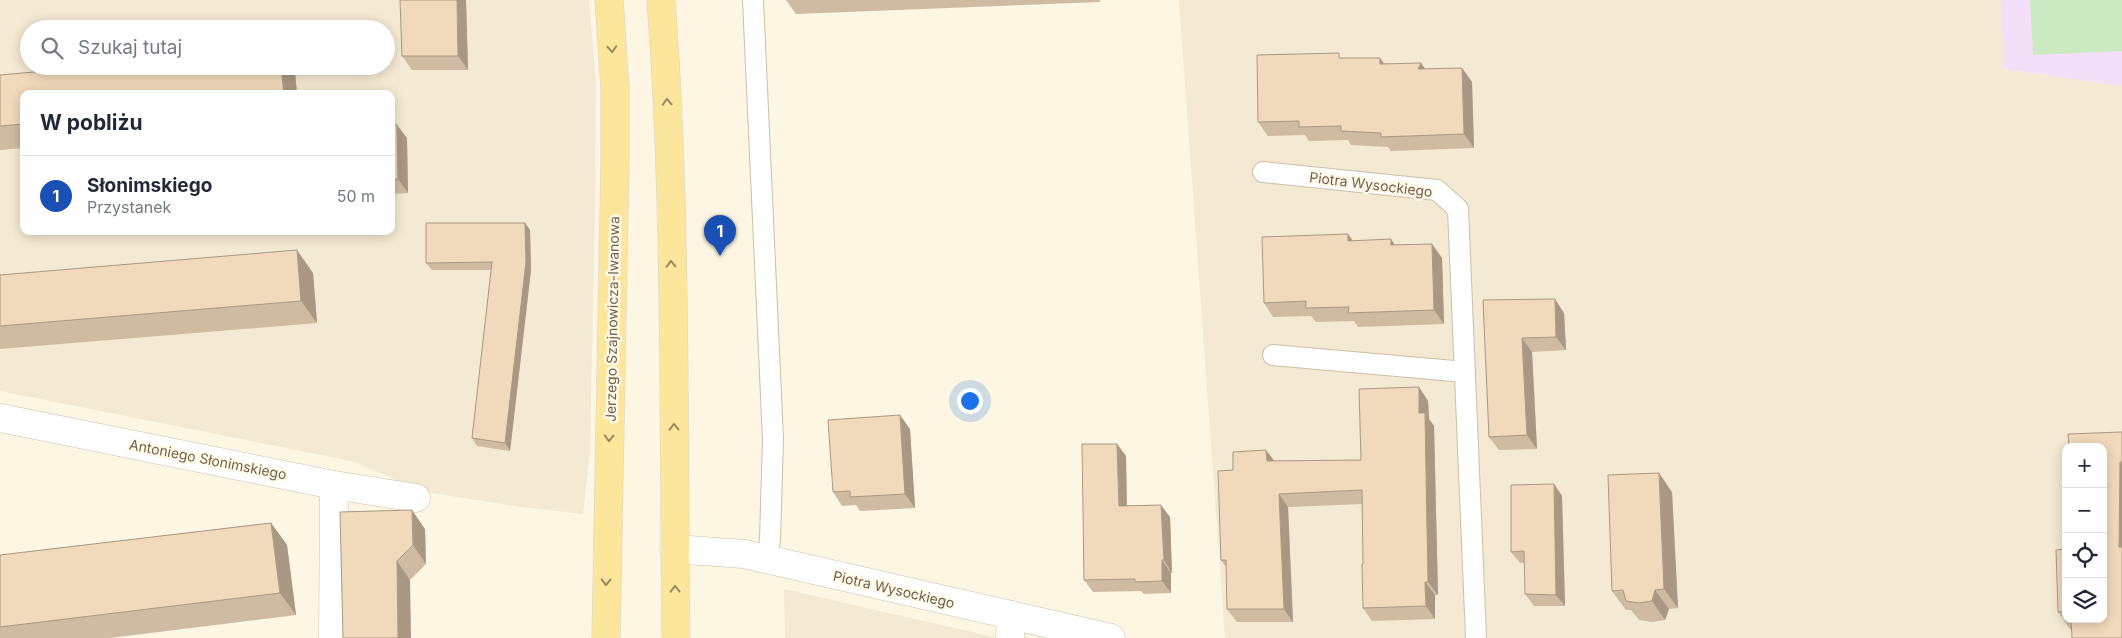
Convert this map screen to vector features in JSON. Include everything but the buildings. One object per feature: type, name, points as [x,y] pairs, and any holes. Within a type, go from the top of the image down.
[{"type":"main road","name":"Jerzego Szajnowicza-Iwanowa","points":[[606,638],[615,160],[615,88],[609,0]]},
{"type":"main road","points":[[661,0],[669,144],[676,638]]},
{"type":"street","name":"Antoniego Słonimskiego","points":[[0,418],[334,485],[416,498]]},
{"type":"street","points":[[333,638],[334,485]]},
{"type":"street","name":"Piotra Wysockiego","points":[[674,549],[729,552],[767,560],[1010,626],[1111,638]]},
{"type":"lane","points":[[754,0],[773,439],[770,539],[767,560]]},
{"type":"lane","name":"Piotra Wysockiego","points":[[1263,172],[1437,190],[1458,209],[1476,638]]},
{"type":"lane","points":[[1273,355],[1465,372]]},
{"type":"shaded area","points":[[0,0],[589,0],[596,83],[595,202],[590,451],[583,514],[521,507],[426,492],[351,461],[0,391]]},
{"type":"shaded area","points":[[1179,0],[2001,0],[2004,69],[2122,86],[2122,638],[1225,638]]},
{"type":"shaded area","points":[[2001,0],[2122,0],[2122,86],[2004,69]]},
{"type":"shaded area","points":[[784,589],[998,638],[785,638]]},
{"type":"green space","points":[[2030,0],[2122,0],[2122,51],[2033,55]]},
{"type":"place","name":"Słonimskiego","points":[[720,256]]}]
